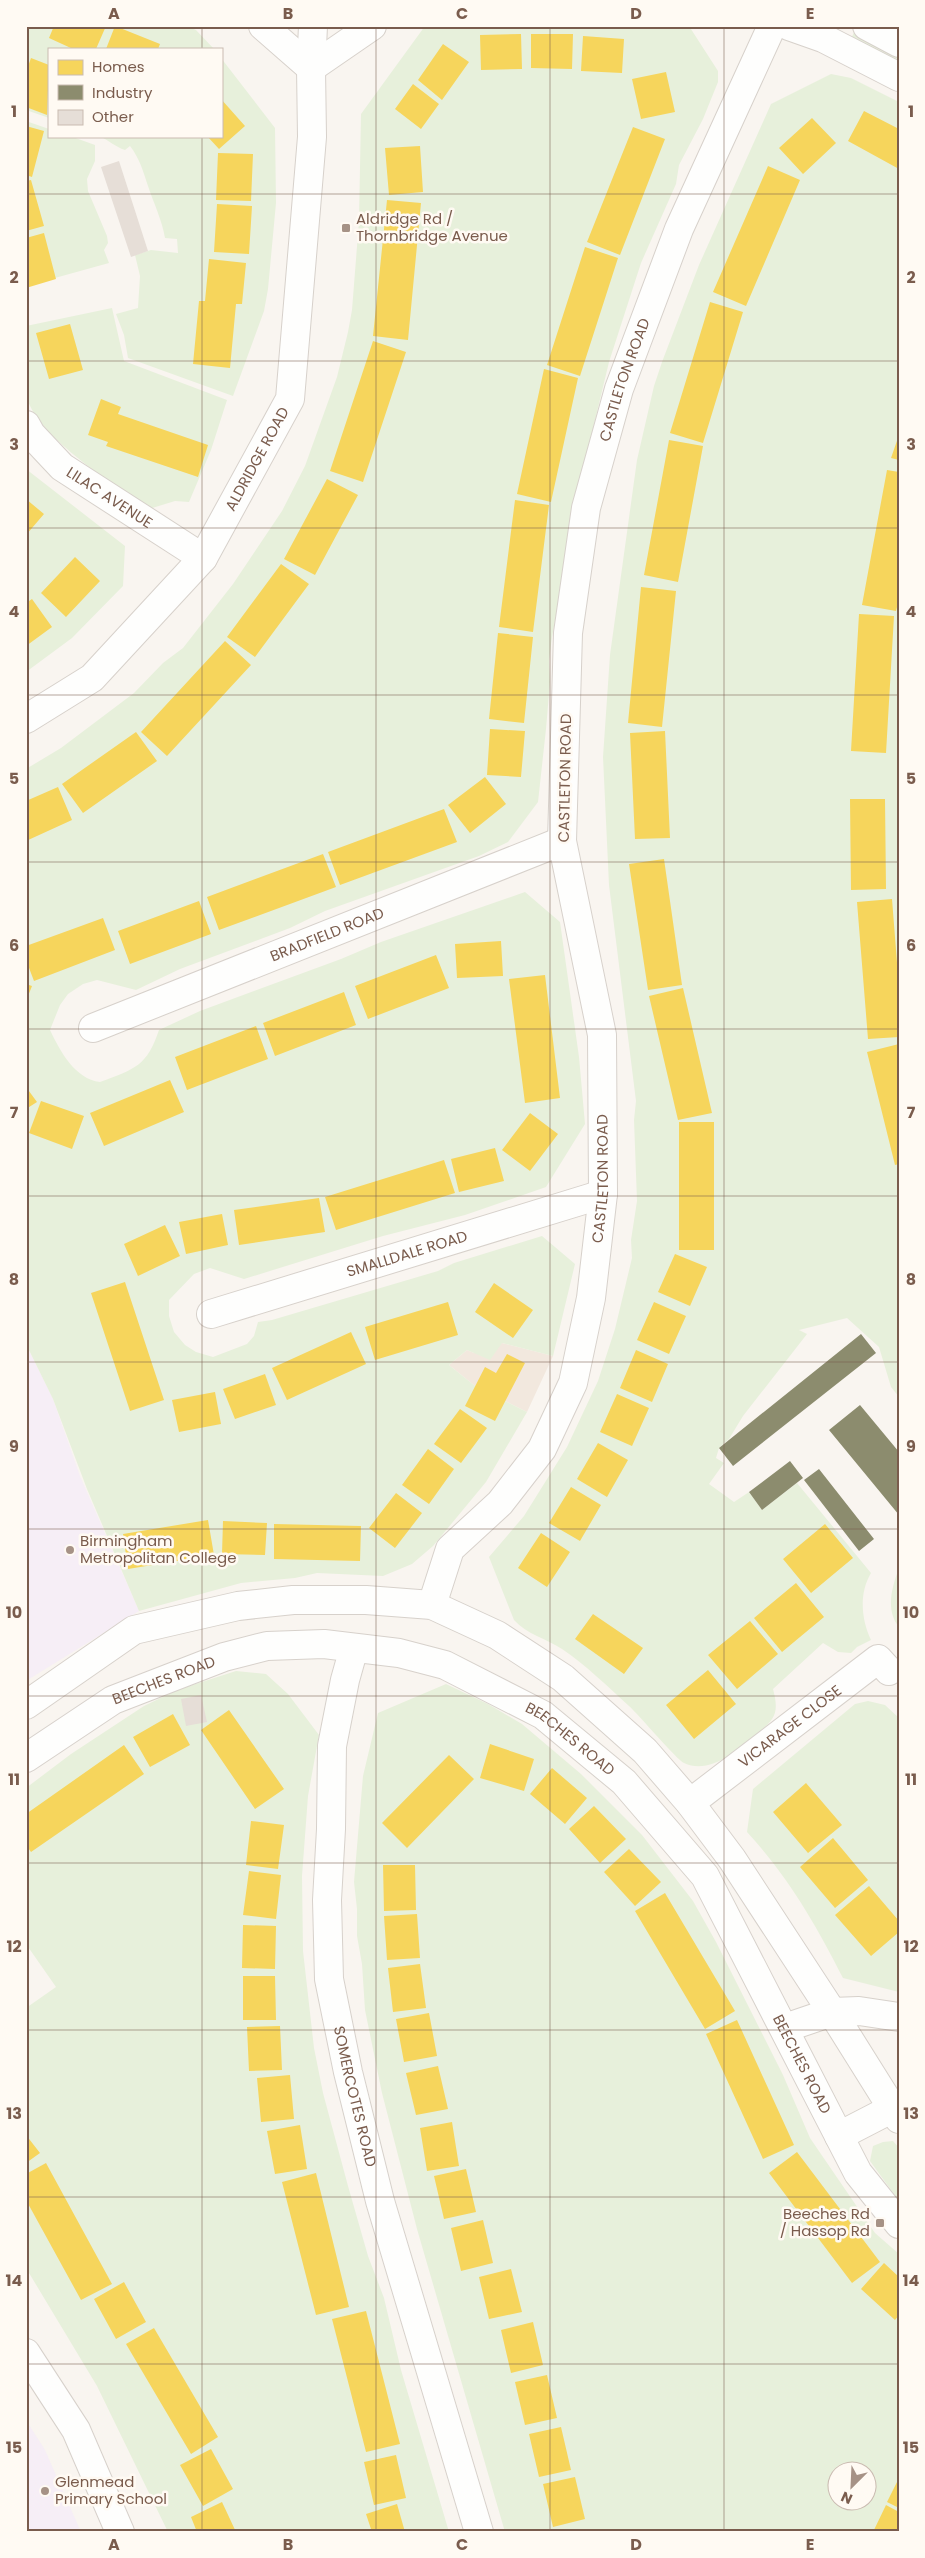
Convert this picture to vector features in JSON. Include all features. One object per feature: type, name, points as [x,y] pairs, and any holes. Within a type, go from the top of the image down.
[{"type":"street","points":[[263,26],[311,68],[372,26]]},
{"type":"street","name":"ALDRIDGE ROAD","points":[[26,719],[92,678],[203,558],[290,399],[312,137],[311,68],[313,26]]},
{"type":"street","name":"CASTLETON ROAD","points":[[432,1605],[450,1549],[500,1503],[542,1449],[572,1383],[591,1298],[603,1194],[602,1035],[562,841],[568,633],[586,508],[619,389],[679,229],[772,26]]},
{"type":"street","points":[[790,26],[823,38],[899,78]]},
{"type":"street","points":[[867,26],[899,43]]},
{"type":"street","name":"LILAC AVENUE","points":[[26,425],[31,434],[62,467],[203,558]]},
{"type":"street","name":"BRADFIELD ROAD","points":[[93,1028],[562,841]]},
{"type":"street","name":"SMALLDALE ROAD","points":[[211,1314],[603,1194]]},
{"type":"street","points":[[26,1705],[134,1630],[238,1606],[293,1600],[366,1600],[432,1605],[497,1635],[564,1678],[645,1751],[690,1803],[732,1859],[897,2111],[839,2136]]},
{"type":"street","name":"BEECHES ROAD","points":[[26,1758],[113,1700],[224,1657],[267,1646],[324,1644],[399,1653],[445,1665],[543,1715],[624,1782],[705,1876],[786,2028],[858,2173],[899,2224]]},
{"type":"street","name":"SOMERCOTES ROAD","points":[[354,1648],[345,1680],[332,1746],[331,1829],[327,1900],[329,1979],[348,2072],[380,2201],[479,2532]]},
{"type":"street","name":"VICARAGE CLOSE","points":[[690,1803],[878,1659],[889,1671]]},
{"type":"street","points":[[786,2028],[832,2012],[859,2011],[899,2017]]},
{"type":"street","points":[[26,2352],[76,2430],[120,2532]]},
{"type":"shaded area","points":[[502,1343],[553,1356],[527,1412],[475,1386],[449,1365],[467,1350],[474,1353]]},
{"type":"shaded area","name":"Birmingham Metropolitan College","points":[[26,1344],[53,1399],[80,1476],[139,1611],[26,1681]]},
{"type":"shaded area","name":"Glenmead Primary School","points":[[26,2420],[45,2450],[81,2532],[26,2532]]},
{"type":"green space","points":[[26,26],[186,26],[196,30],[213,48],[48,48],[48,118],[26,110]]},
{"type":"green space","points":[[425,26],[689,26],[718,71],[718,82],[703,119],[679,165],[676,184],[641,263],[609,362],[584,466],[552,637],[549,661],[550,682],[538,802],[508,842],[479,856],[325,911],[290,928],[180,969],[136,990],[97,980],[83,984],[68,994],[60,1005],[50,1030],[69,1063],[83,1076],[100,1082],[138,1065],[150,1051],[159,1030],[200,1011],[341,959],[381,942],[525,892],[560,922],[579,1057],[585,1124],[546,1187],[465,1215],[383,1236],[244,1279],[210,1268],[194,1274],[169,1300],[169,1316],[174,1332],[185,1345],[196,1352],[213,1357],[247,1344],[254,1336],[258,1322],[272,1320],[438,1271],[454,1263],[542,1236],[575,1264],[553,1356],[502,1343],[490,1360],[467,1350],[449,1365],[475,1386],[527,1412],[486,1482],[433,1546],[412,1564],[383,1576],[317,1573],[295,1578],[241,1583],[139,1611],[87,1489],[53,1399],[26,1344],[26,769],[61,748],[134,693],[163,663],[183,648],[233,584],[282,511],[305,466],[337,377],[348,332],[352,310],[359,221],[361,114]]},
{"type":"green space","points":[[855,30],[899,53],[899,65],[851,39]]},
{"type":"green space","points":[[222,59],[275,128],[276,203],[268,289],[264,311],[233,396],[128,358],[124,335],[116,314],[138,308],[140,276],[135,255],[151,250],[178,253],[177,239],[165,238],[141,165],[130,146],[125,150],[104,138],[222,138]]},
{"type":"green space","points":[[831,74],[851,78],[899,102],[899,1397],[891,1387],[879,1347],[847,1318],[799,1330],[807,1334],[743,1416],[729,1439],[719,1448],[716,1458],[724,1463],[709,1484],[734,1502],[749,1492],[762,1510],[797,1483],[871,1573],[863,1597],[863,1615],[871,1640],[857,1647],[851,1653],[838,1652],[823,1643],[773,1689],[776,1705],[775,1711],[771,1721],[766,1726],[722,1760],[713,1764],[693,1766],[680,1760],[629,1706],[580,1662],[556,1645],[524,1629],[514,1620],[489,1557],[524,1516],[567,1447],[598,1381],[615,1329],[632,1258],[631,1240],[637,1201],[634,1120],[636,1101],[609,885],[603,757],[610,655],[637,460],[654,386],[699,265],[771,104]]},
{"type":"green space","points":[[26,121],[48,129],[48,138],[76,138],[95,145],[95,161],[87,179],[88,191],[107,236],[108,243],[104,250],[109,263],[26,286]]},
{"type":"green space","points":[[112,308],[124,361],[227,400],[211,450],[189,502],[175,501],[149,509],[80,460],[62,444],[46,429],[34,413],[27,398],[24,373],[26,326]]},
{"type":"green space","points":[[26,469],[125,546],[123,586],[72,638],[26,672]]},
{"type":"green space","points":[[899,1568],[899,1627],[892,1613],[891,1598]]},
{"type":"green space","points":[[236,1671],[266,1674],[288,1694],[319,1735],[308,1796],[302,1876],[303,1951],[314,2048],[323,2093],[348,2186],[368,2256],[384,2298],[401,2370],[449,2532],[168,2532],[97,2386],[26,2268],[26,2008],[56,1987],[26,1944],[26,1788],[71,1754],[144,1706],[177,1690]]},
{"type":"green space","points":[[446,1684],[488,1704],[522,1724],[581,1774],[642,1835],[693,1901],[716,1942],[783,2075],[810,2138],[875,2233],[899,2254],[899,2532],[505,2532],[417,2229],[382,2093],[365,2010],[362,1964],[357,1936],[354,1882],[363,1776],[378,1713]]},
{"type":"green space","points":[[868,1701],[885,1705],[899,1718],[899,1992],[843,1978],[800,1902],[776,1866],[747,1832],[753,1789],[855,1704]]},
{"type":"green space","points":[[893,2141],[899,2148],[899,2201],[870,2161],[873,2146]]},
{"type":"building: Homes","points":[[54,26],[106,26],[96,48],[71,48],[49,38]]},
{"type":"building: Homes","points":[[115,26],[160,44],[158,48],[106,48]]},
{"type":"building: Homes","points":[[521,34],[522,69],[481,70],[480,35]]},
{"type":"building: Homes","points":[[531,34],[573,34],[572,69],[531,68]]},
{"type":"building: Homes","points":[[583,36],[624,39],[622,73],[581,71]]},
{"type":"building: Homes","points":[[443,44],[469,62],[442,100],[418,80]]},
{"type":"building: Homes","points":[[31,58],[48,65],[47,115],[26,107],[26,72]]},
{"type":"building: Homes","points":[[666,72],[675,112],[641,119],[632,79]]},
{"type":"building: Homes","points":[[413,84],[439,104],[421,129],[395,109]]},
{"type":"building: Homes","points":[[222,100],[245,126],[219,149],[209,138],[222,138]]},
{"type":"building: Homes","points":[[864,111],[899,129],[899,169],[848,141]]},
{"type":"building: Homes","points":[[812,118],[836,143],[803,174],[779,148]]},
{"type":"building: Homes","points":[[26,126],[44,131],[32,177],[26,175]]},
{"type":"building: Homes","points":[[633,127],[665,139],[620,255],[587,242]]},
{"type":"building: Homes","points":[[420,146],[423,192],[389,195],[385,148]]},
{"type":"building: Homes","points":[[218,153],[253,154],[251,201],[216,200]]},
{"type":"building: Homes","points":[[768,166],[800,180],[746,306],[713,292]]},
{"type":"building: Homes","points":[[31,180],[44,226],[26,231],[26,181]]},
{"type":"building: Homes","points":[[387,200],[421,203],[408,340],[373,336]]},
{"type":"building: Homes","points":[[217,204],[252,206],[249,254],[214,252]]},
{"type":"building: Homes","points":[[44,233],[56,279],[26,288],[26,238]]},
{"type":"building: Homes","points":[[585,247],[618,258],[580,376],[547,365]]},
{"type":"building: Homes","points":[[209,259],[246,263],[242,304],[236,304],[230,368],[193,364],[199,301],[205,301]]},
{"type":"building: Homes","points":[[710,302],[743,312],[703,443],[670,433]]},
{"type":"building: Homes","points":[[70,324],[83,370],[49,379],[36,333]]},
{"type":"building: Homes","points":[[373,341],[406,352],[363,482],[330,471]]},
{"type":"building: Homes","points":[[544,369],[578,378],[551,502],[517,494]]},
{"type":"building: Homes","points":[[101,399],[121,407],[118,414],[208,445],[198,477],[106,446],[108,442],[88,435]]},
{"type":"building: Homes","points":[[899,435],[899,460],[891,458]]},
{"type":"building: Homes","points":[[669,440],[703,446],[678,582],[644,575]]},
{"type":"building: Homes","points":[[887,470],[899,472],[899,599],[896,611],[862,605]]},
{"type":"building: Homes","points":[[327,479],[358,495],[315,575],[284,559]]},
{"type":"building: Homes","points":[[26,499],[44,514],[26,535]]},
{"type":"building: Homes","points":[[515,500],[549,505],[533,632],[499,627]]},
{"type":"building: Homes","points":[[75,557],[100,581],[66,617],[41,593]]},
{"type":"building: Homes","points":[[281,564],[309,584],[255,657],[227,637]]},
{"type":"building: Homes","points":[[641,587],[676,591],[662,727],[628,723]]},
{"type":"building: Homes","points":[[32,599],[52,627],[26,646],[26,603]]},
{"type":"building: Homes","points":[[859,614],[894,616],[886,753],[851,751]]},
{"type":"building: Homes","points":[[498,633],[533,637],[524,723],[489,719]]},
{"type":"building: Homes","points":[[225,641],[251,665],[167,756],[141,732]]},
{"type":"building: Homes","points":[[490,729],[525,731],[521,777],[487,775]]},
{"type":"building: Homes","points":[[665,731],[670,838],[635,839],[630,733]]},
{"type":"building: Homes","points":[[136,732],[157,761],[83,813],[62,784]]},
{"type":"building: Homes","points":[[485,777],[506,804],[470,833],[448,805]]},
{"type":"building: Homes","points":[[58,787],[72,820],[26,841],[26,801]]},
{"type":"building: Homes","points":[[850,799],[885,799],[886,889],[851,890]]},
{"type":"building: Homes","points":[[444,809],[457,842],[340,885],[328,852]]},
{"type":"building: Homes","points":[[323,854],[336,887],[219,930],[207,897]]},
{"type":"building: Homes","points":[[664,859],[682,985],[648,990],[629,864]]},
{"type":"building: Homes","points":[[892,899],[899,988],[899,1037],[868,1039],[857,902]]},
{"type":"building: Homes","points":[[199,901],[211,934],[130,964],[118,931]]},
{"type":"building: Homes","points":[[103,918],[115,950],[34,981],[26,960],[26,946]]},
{"type":"building: Homes","points":[[501,941],[503,976],[457,978],[455,944]]},
{"type":"building: Homes","points":[[436,955],[449,988],[368,1019],[355,986]]},
{"type":"building: Homes","points":[[545,975],[560,1098],[525,1103],[509,979]]},
{"type":"building: Homes","points":[[26,984],[32,986],[26,1001]]},
{"type":"building: Homes","points":[[683,988],[712,1113],[678,1120],[649,996]]},
{"type":"building: Homes","points":[[344,992],[356,1025],[275,1056],[263,1023]]},
{"type":"building: Homes","points":[[256,1026],[268,1059],[187,1090],[175,1057]]},
{"type":"building: Homes","points":[[899,1044],[899,1164],[895,1165],[867,1052]]},
{"type":"building: Homes","points":[[170,1080],[184,1112],[104,1146],[90,1113]]},
{"type":"building: Homes","points":[[26,1087],[37,1102],[26,1109]]},
{"type":"building: Homes","points":[[41,1101],[84,1116],[72,1149],[29,1133]]},
{"type":"building: Homes","points":[[530,1113],[558,1134],[530,1171],[502,1150]]},
{"type":"building: Homes","points":[[679,1122],[714,1122],[714,1250],[679,1250]]},
{"type":"building: Homes","points":[[495,1148],[504,1181],[459,1192],[451,1159]]},
{"type":"building: Homes","points":[[444,1160],[455,1193],[336,1230],[325,1197]]},
{"type":"building: Homes","points":[[319,1198],[325,1232],[239,1245],[234,1210]]},
{"type":"building: Homes","points":[[222,1214],[228,1245],[186,1254],[179,1222]]},
{"type":"building: Homes","points":[[165,1225],[180,1256],[138,1276],[124,1244]]},
{"type":"building: Homes","points":[[675,1254],[707,1267],[690,1306],[658,1292]]},
{"type":"building: Homes","points":[[125,1282],[164,1400],[130,1411],[91,1293]]},
{"type":"building: Homes","points":[[494,1283],[533,1310],[513,1338],[475,1312]]},
{"type":"building: Homes","points":[[448,1302],[458,1335],[375,1360],[365,1327]]},
{"type":"building: Homes","points":[[654,1302],[686,1316],[669,1354],[637,1340]]},
{"type":"building: Homes","points":[[351,1332],[366,1364],[287,1400],[272,1368]]},
{"type":"building: Homes","points":[[636,1350],[668,1364],[652,1402],[620,1388]]},
{"type":"building: Homes","points":[[507,1354],[525,1363],[495,1421],[465,1406],[485,1367],[496,1373]]},
{"type":"building: Homes","points":[[265,1374],[276,1405],[235,1419],[223,1389]]},
{"type":"building: Homes","points":[[215,1392],[221,1424],[179,1432],[172,1400]]},
{"type":"building: Homes","points":[[617,1394],[649,1408],[632,1446],[600,1432]]},
{"type":"building: Homes","points":[[460,1409],[487,1428],[461,1463],[434,1444]]},
{"type":"building: Homes","points":[[598,1443],[628,1460],[607,1497],[577,1479]]},
{"type":"building: Homes","points":[[428,1449],[454,1469],[429,1504],[402,1485]]},
{"type":"building: Homes","points":[[571,1487],[601,1505],[580,1541],[549,1523]]},
{"type":"building: Homes","points":[[396,1493],[422,1513],[395,1548],[369,1528]]},
{"type":"building: Homes","points":[[208,1520],[214,1555],[128,1569],[123,1534]]},
{"type":"building: Homes","points":[[223,1521],[267,1523],[265,1555],[222,1554]]},
{"type":"building: Homes","points":[[274,1524],[361,1526],[360,1561],[274,1559]]},
{"type":"building: Homes","points":[[825,1524],[853,1558],[811,1593],[783,1559]]},
{"type":"building: Homes","points":[[541,1533],[570,1552],[547,1587],[518,1568]]},
{"type":"building: Homes","points":[[796,1583],[824,1617],[782,1652],[754,1618]]},
{"type":"building: Homes","points":[[593,1614],[643,1648],[624,1674],[575,1639]]},
{"type":"building: Homes","points":[[750,1621],[778,1654],[737,1689],[708,1655]]},
{"type":"building: Homes","points":[[708,1670],[736,1704],[694,1739],[666,1705]]},
{"type":"building: Homes","points":[[229,1710],[284,1789],[255,1809],[201,1730]]},
{"type":"building: Homes","points":[[173,1714],[190,1745],[150,1767],[133,1737]]},
{"type":"building: Homes","points":[[490,1744],[534,1759],[524,1791],[480,1778]]},
{"type":"building: Homes","points":[[124,1745],[144,1774],[31,1852],[26,1845],[26,1814]]},
{"type":"building: Homes","points":[[449,1755],[474,1779],[407,1848],[382,1823]]},
{"type":"building: Homes","points":[[552,1768],[587,1798],[565,1824],[530,1794]]},
{"type":"building: Homes","points":[[806,1783],[842,1825],[808,1853],[773,1812]]},
{"type":"building: Homes","points":[[594,1806],[626,1839],[600,1863],[569,1829]]},
{"type":"building: Homes","points":[[251,1821],[284,1825],[278,1869],[246,1865]]},
{"type":"building: Homes","points":[[833,1838],[868,1880],[835,1908],[800,1867]]},
{"type":"building: Homes","points":[[629,1849],[661,1882],[635,1906],[604,1872]]},
{"type":"building: Homes","points":[[383,1865],[415,1865],[416,1910],[384,1911]]},
{"type":"building: Homes","points":[[249,1871],[281,1875],[276,1919],[243,1915]]},
{"type":"building: Homes","points":[[869,1886],[899,1921],[899,1932],[871,1956],[835,1915]]},
{"type":"building: Homes","points":[[665,1893],[735,2011],[705,2029],[635,1911]]},
{"type":"building: Homes","points":[[417,1914],[420,1958],[387,1960],[384,1916]]},
{"type":"building: Homes","points":[[243,1925],[276,1926],[275,1969],[242,1968]]},
{"type":"building: Homes","points":[[420,1964],[426,2008],[393,2012],[388,1968]]},
{"type":"building: Homes","points":[[243,1976],[275,1976],[276,2020],[243,2020]]},
{"type":"building: Homes","points":[[429,2013],[437,2056],[404,2062],[396,2019]]},
{"type":"building: Homes","points":[[737,2020],[794,2145],[763,2159],[706,2034]]},
{"type":"building: Homes","points":[[280,2026],[282,2070],[249,2071],[247,2027]]},
{"type":"building: Homes","points":[[438,2066],[448,2109],[416,2115],[406,2073]]},
{"type":"building: Homes","points":[[290,2075],[294,2119],[261,2122],[257,2078]]},
{"type":"building: Homes","points":[[452,2122],[459,2166],[427,2171],[420,2128]]},
{"type":"building: Homes","points":[[300,2125],[307,2169],[275,2174],[267,2131]]},
{"type":"building: Homes","points":[[26,2135],[40,2153],[26,2163]]},
{"type":"building: Homes","points":[[797,2152],[880,2262],[852,2283],[769,2173]]},
{"type":"building: Homes","points":[[46,2163],[112,2284],[81,2300],[26,2200],[26,2174]]},
{"type":"building: Homes","points":[[466,2169],[476,2212],[444,2219],[434,2176]]},
{"type":"building: Homes","points":[[316,2173],[349,2307],[316,2315],[282,2182]]},
{"type":"building: Homes","points":[[483,2220],[493,2263],[461,2271],[451,2228]]},
{"type":"building: Homes","points":[[884,2263],[899,2277],[899,2315],[895,2320],[861,2289]]},
{"type":"building: Homes","points":[[511,2269],[522,2312],[489,2319],[479,2277]]},
{"type":"building: Homes","points":[[124,2282],[146,2322],[116,2339],[94,2299]]},
{"type":"building: Homes","points":[[366,2311],[400,2444],[366,2452],[332,2319]]},
{"type":"building: Homes","points":[[533,2322],[543,2365],[511,2373],[501,2330]]},
{"type":"building: Homes","points":[[154,2328],[218,2437],[191,2454],[126,2344]]},
{"type":"building: Homes","points":[[547,2375],[557,2418],[525,2425],[515,2382]]},
{"type":"building: Homes","points":[[561,2427],[571,2470],[539,2477],[529,2434]]},
{"type":"building: Homes","points":[[211,2449],[233,2489],[203,2506],[180,2465]]},
{"type":"building: Homes","points":[[396,2455],[406,2498],[374,2505],[364,2462]]},
{"type":"building: Homes","points":[[575,2477],[585,2519],[553,2527],[543,2484]]},
{"type":"building: Homes","points":[[899,2478],[899,2508],[887,2502]]},
{"type":"building: Homes","points":[[222,2502],[236,2532],[197,2532],[191,2517]]},
{"type":"building: Homes","points":[[397,2504],[405,2532],[372,2532],[366,2514]]},
{"type":"building: Homes","points":[[886,2505],[899,2512],[899,2532],[873,2532]]},
{"type":"building: Industry","points":[[861,1334],[876,1353],[733,1466],[719,1448]]},
{"type":"building: Industry","points":[[860,1405],[899,1452],[899,1515],[829,1430]]},
{"type":"building: Industry","points":[[790,1461],[803,1478],[762,1510],[749,1492]]},
{"type":"building: Industry","points":[[819,1469],[874,1539],[859,1551],[804,1480]]},
{"type":"building: Other","points":[[119,161],[148,251],[131,257],[101,167]]},
{"type":"building: Other","points":[[201,1695],[207,1722],[186,1726],[181,1699]]},
{"type":"place","name":"Aldridge Rd / Thornbridge Avenue","points":[[346,228]]},
{"type":"place","name":"Birmingham Metropolitan College","points":[[70,1550]]},
{"type":"place","name":"Beeches Rd / Hassop Rd","points":[[880,2223]]},
{"type":"place","name":"Glenmead Primary School","points":[[45,2491]]}]
